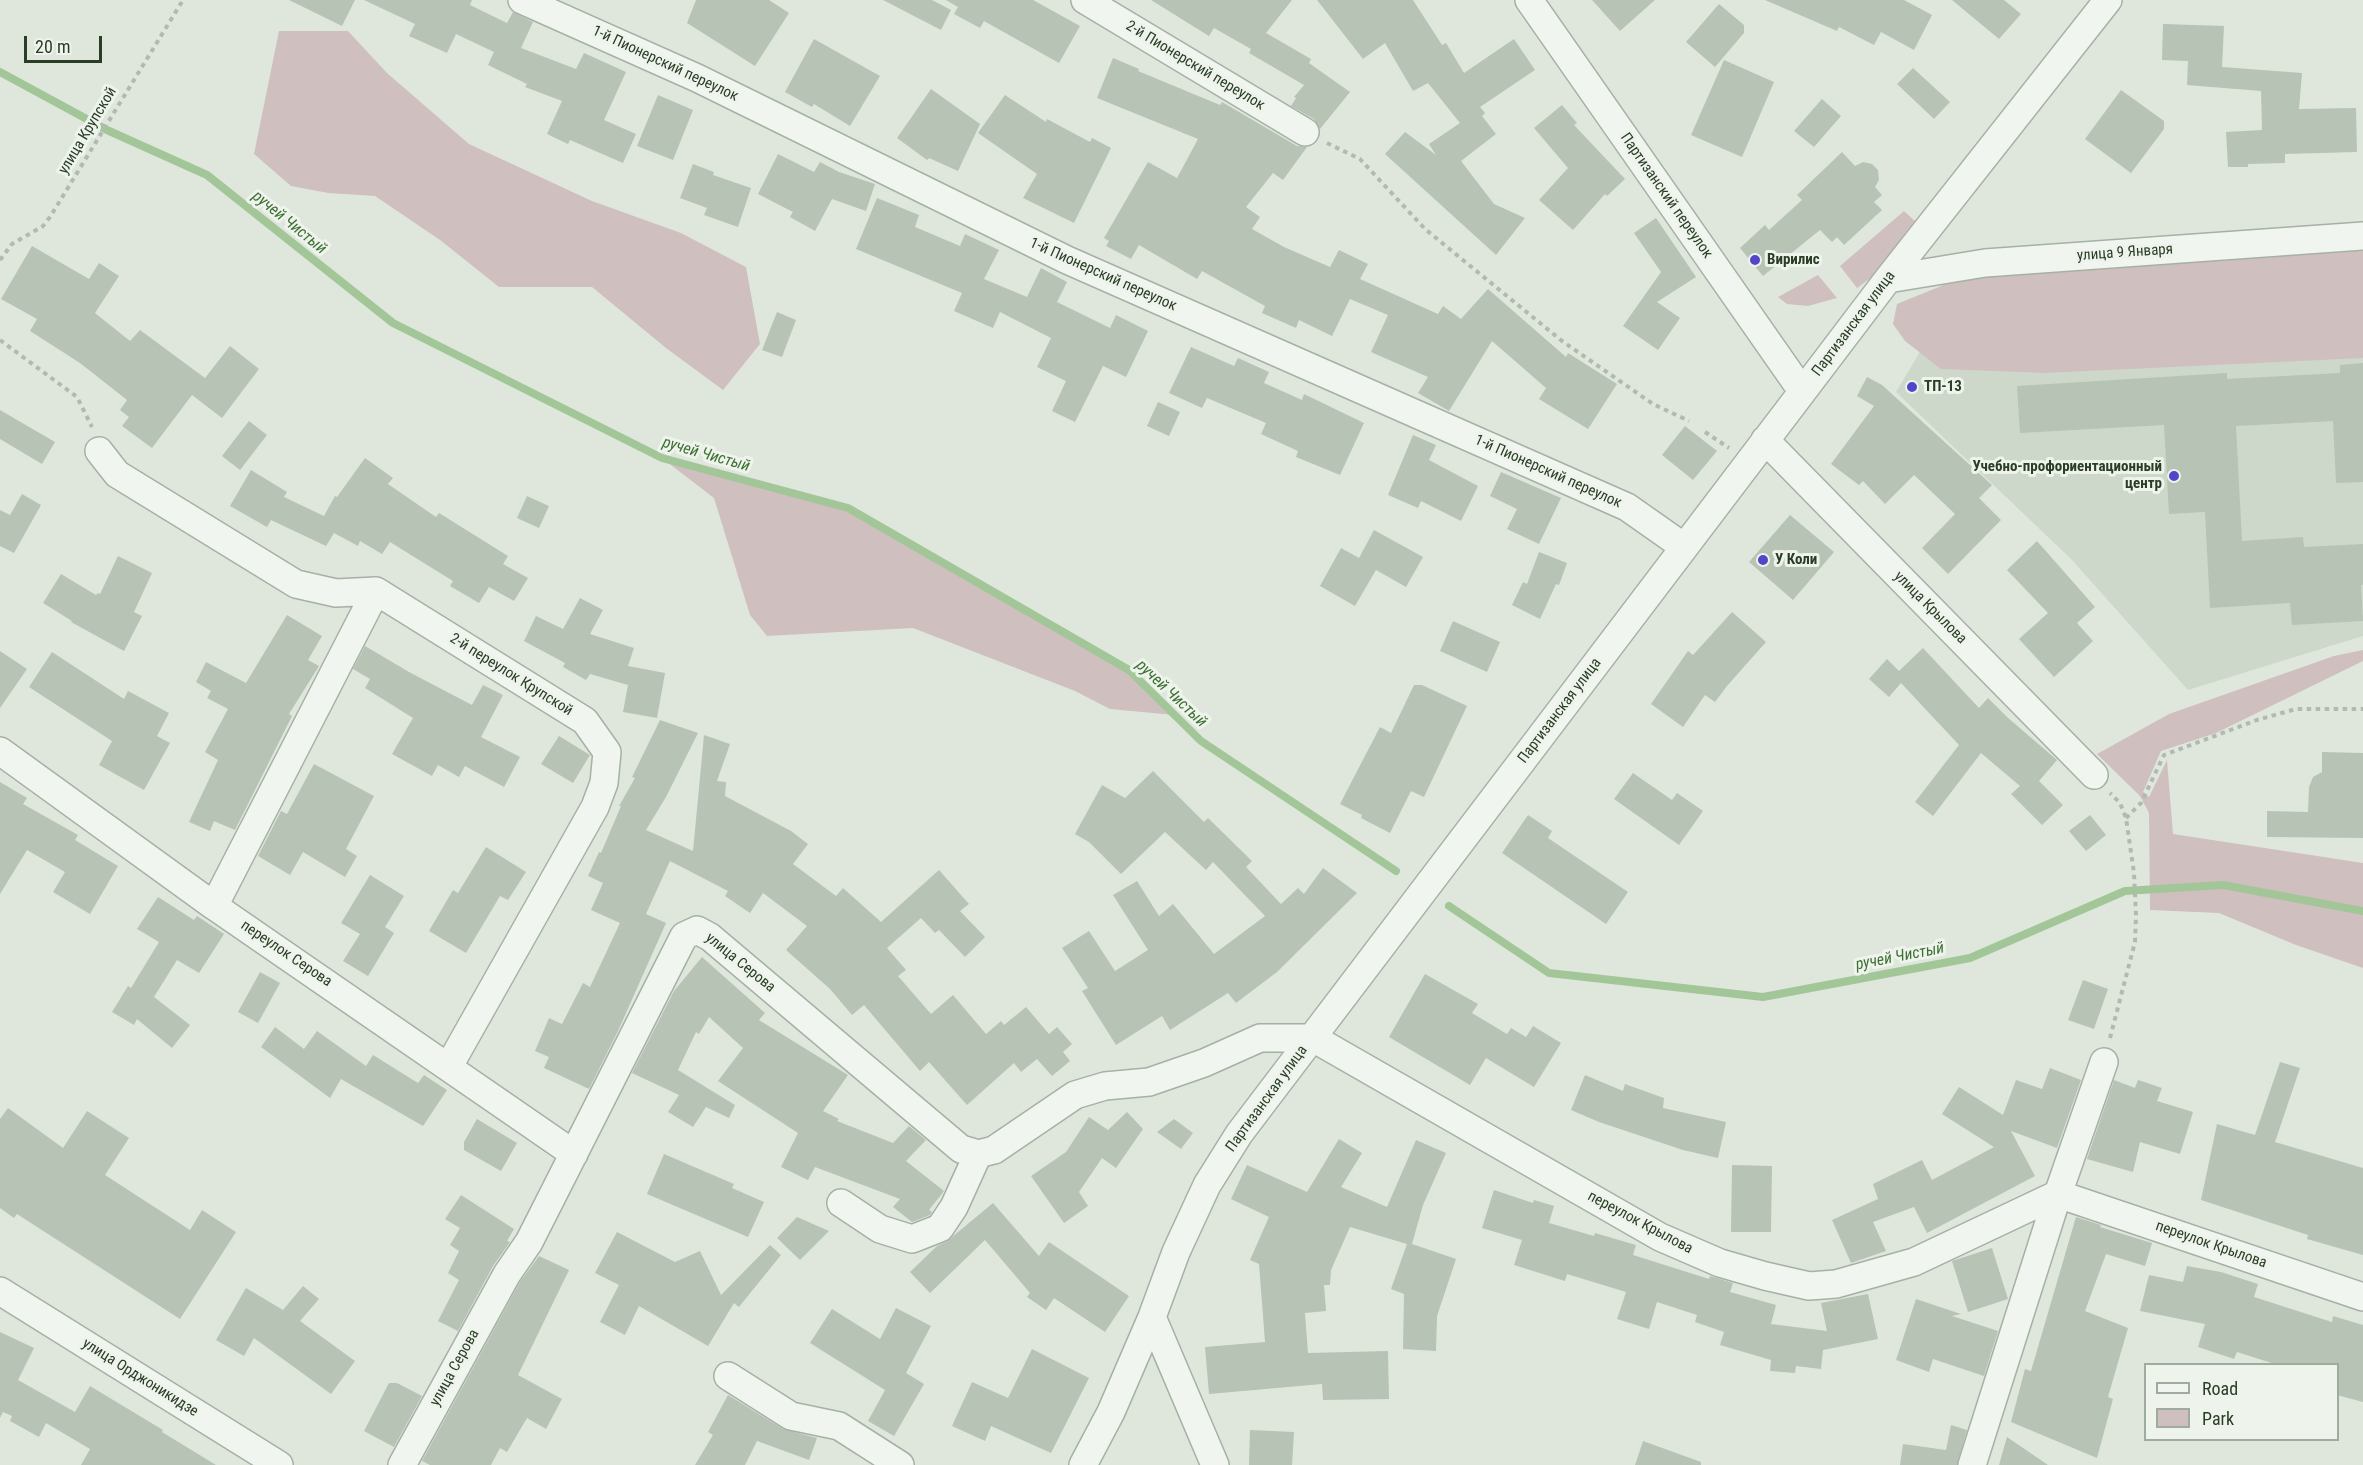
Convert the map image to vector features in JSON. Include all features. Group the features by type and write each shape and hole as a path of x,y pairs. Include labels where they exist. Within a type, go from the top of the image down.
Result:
{"street":[{"name":"1-й Пионерский переулок","path":"522,0 697,78 1067,260 1627,507 1684,547"},
{"name":"2-й Пионерский переулок","path":"1085,0 1305,132"},
{"name":"Партизанский переулок","path":"1529,0 1803,392"},
{"name":"Партизанская улица","path":"1083,1465 1111,1412 1152,1317 1176,1252 1207,1185 1239,1134 1888,279 2108,0"},
{"name":"улица 9 Января","path":"1888,279 1985,263 2363,236"},
{"name":"улица Крылова","path":"1766,440 2094,775"},
{"path":"99,451 117,474 296,584 336,593 376,591"},
{"path":"214,906 376,591"},
{"name":"2-й переулок Крупской","path":"376,591 585,721 608,752 604,783 595,807 449,1066"},
{"name":"переулок Серова","path":"0,751 214,906 574,1154"},
{"name":"улица Серова","path":"402,1465 507,1274 529,1242 684,936 697,930 710,937 962,1149 978,1154"},
{"path":"841,1203 880,1229 912,1239 940,1228 954,1208 978,1154 994,1150 1075,1095 1106,1086 1149,1082 1204,1063 1260,1038 1312,1038"},
{"name":"переулок Крылова","path":"1312,1038 1660,1237 1720,1263 1809,1286 1836,1284 1914,1262 2058,1194 2363,1297"},
{"path":"1972,1465 2058,1194 2104,1062"},
{"name":"улица Орджоникидзе","path":"0,1292 279,1465"},
{"path":"1152,1317 1215,1465"},
{"path":"728,1376 791,1416 838,1426 900,1465"}],"path":[{"name":"улица Крупской","path":"0,260 12,244 43,226 183,0"},
{"path":"1305,132 1360,159 1425,229 1562,341 1653,404 1689,421"},
{"path":"0,340 77,397 91,424 99,451"},
{"path":"2126,818 2141,803 2164,755 2257,720 2296,709 2363,709"},
{"path":"2094,775 2120,803 2126,818 2134,873 2136,915 2135,942 2104,1062"}],"shaded area":[{"name":"Учебно-профориентационный центр","path":"2363,290 2363,636 2188,690 2072,560 1896,392 1939,320"}],"green space":[{"path":"279,31 348,31 387,73 469,144 592,201 681,233 746,267 760,344 723,390 666,348 592,287 499,287 440,240 375,196 328,193 291,186 254,154"},
{"path":"1904,211 1917,223 1880,271 1857,288 1840,266"},
{"path":"2363,247 2363,358 2045,373 1941,369 1905,341 1893,324 1897,304 1946,284 1996,271"},
{"path":"1818,275 1837,298 1808,306 1787,304 1778,297"},
{"path":"662,458 848,508 1129,670 1174,715 1110,709 1075,691 913,628 767,636 750,615 714,498"},
{"path":"2363,650 2363,661 2216,733 2161,751 2143,792 2149,797 2167,760 2173,834 2363,863 2363,968 2296,945 2219,913 2150,910 2149,813 2140,796 2097,754 2169,714 2334,656"}],"building":[{"path":"289,0 355,0 342,26"},
{"path":"364,0 472,0 470,5 507,23 513,12 533,22 521,48 576,69 584,53 626,72 604,120 636,134 623,163 570,140 568,144 547,134 562,101 525,87 527,84 488,65 494,52 456,34 447,53 409,36 415,24"},
{"path":"696,0 769,0 789,13 755,66 687,23"},
{"path":"883,0 932,0 951,10 941,30"},
{"path":"946,0 1033,0 1080,26 1059,63 984,21 980,28 954,14 958,7"},
{"path":"1151,0 1292,0 1266,33 1311,59 1309,63 1350,92 1320,129 1314,119 1291,106 1296,98 1294,97 1304,85 1249,53 1251,49 1214,28 1209,36"},
{"path":"1317,0 1413,0 1442,45 1446,43 1464,73 1514,39 1535,70 1480,107 1485,113 1482,116 1496,134 1461,161 1494,204 1525,218 1496,255 1385,154 1405,132 1436,155 1429,144 1460,123 1428,83 1413,91 1385,43 1363,59"},
{"path":"1592,0 1655,0 1620,31"},
{"path":"1765,0 1904,0 1932,15 1914,50 1881,32 1874,45 1839,27 1837,31"},
{"path":"1952,0 2004,0 2021,14 1999,39"},
{"path":"1719,4 1744,25 1744,33 1715,67 1686,42"},
{"path":"2163,24 2224,26 2222,67 2302,73 2299,109 2356,108 2357,152 2285,154 2285,163 2228,167 2226,132 2262,130 2261,91 2187,85 2188,61 2162,60"},
{"path":"814,39 880,76 850,126 814,104 812,107 785,92"},
{"path":"1113,58 1139,69 1138,71 1220,105 1222,102 1297,146 1307,147 1283,180 1273,173 1246,207 1260,217 1252,229 1284,247 1330,267 1339,250 1368,264 1360,279 1438,314 1443,306 1461,319 1488,289 1566,357 1568,353 1617,384 1588,429 1539,399 1546,388 1492,341 1449,411 1418,393 1428,377 1371,352 1388,315 1350,299 1332,336 1299,320 1296,328 1262,313 1265,306 1202,271 1197,279 1139,245 1131,259 1106,246 1109,241 1104,238 1148,162 1177,178 1198,139 1097,98"},
{"path":"1724,60 1774,82 1742,157 1691,135"},
{"path":"1913,68 1950,102 1934,119 1897,84"},
{"path":"931,89 980,124 958,171 929,158 927,160 897,138"},
{"path":"2121,90 2164,121 2164,129 2131,173 2085,139"},
{"path":"658,95 693,110 673,160 637,146"},
{"path":"1005,95 1046,122 1047,119 1090,142 1092,138 1111,148 1074,223 1023,198 1037,174 978,133"},
{"path":"1822,99 1841,116 1814,147 1794,131"},
{"path":"1562,105 1577,123 1574,125 1625,179 1607,196 1605,194 1573,230 1539,200 1568,168 1534,128"},
{"path":"1842,152 1855,166 1863,162 1872,164 1878,170 1879,180 1875,187 1882,195 1874,202 1882,210 1844,245 1837,237 1832,242 1820,230 1763,276 1740,248 1765,225 1769,230 1802,200 1797,195"},
{"path":"778,154 814,172 820,162 839,172 875,184 866,211 832,199 815,231 790,217 793,212 758,194"},
{"path":"693,164 714,172 713,175 751,188 738,227 704,215 707,208 680,198"},
{"path":"877,198 919,215 915,227 960,246 965,234 999,250 984,279 1027,297 1041,268 1067,282 1057,302 1110,328 1116,315 1148,331 1126,377 1103,366 1075,422 1052,411 1066,381 1037,367 1051,338 1000,312 993,328 954,311 962,293 856,249"},
{"path":"1656,218 1696,277 1657,302 1680,318 1658,350 1623,326 1661,272 1634,233"},
{"path":"32,246 89,279 99,263 119,276 95,313 130,341 140,330 205,378 230,346 259,369 222,418 192,395 152,448 122,426 129,417 120,410 127,400 80,363 30,331 37,319 1,299"},
{"path":"777,312 796,320 782,357 762,350"},
{"path":"1191,347 1234,366 1238,358 1269,372 1264,383 1302,400 1304,394 1364,423 1340,475 1296,457 1298,451 1261,434 1266,423 1207,398 1202,408 1169,393"},
{"path":"2363,363 2363,482 2336,483 2333,421 2236,426 2242,541 2303,537 2304,547 2363,544 2363,585 2361,585 2363,621 2292,625 2290,603 2210,608 2205,512 2169,514 2164,425 2020,433 2017,386 2227,373 2227,379 2340,373 2340,365"},
{"path":"1867,377 1882,385 1992,485 1979,498 2001,520 1948,574 1922,548 1955,514 1914,475 1885,504 1863,481 1859,485 1831,464 1874,406 1857,396"},
{"path":"1158,402 1180,412 1169,436 1147,426"},
{"path":"0,410 55,442 42,464 0,439"},
{"path":"249,421 267,435 240,470 222,456"},
{"path":"1685,426 1717,451 1693,480 1662,455"},
{"path":"1413,435 1436,445 1429,460 1478,486 1461,521 1421,501 1418,508 1388,495"},
{"path":"365,458 393,478 388,484 436,517 439,513 508,556 503,564 528,578 514,601 489,587 479,603 450,586 453,581 390,542 382,554 360,541 358,546 334,533 326,546 271,520 267,527 230,506 251,470 287,492 284,497 324,516 335,496 337,497"},
{"path":"1501,472 1561,498 1539,544 1507,529 1517,509 1490,496"},
{"path":"22,494 41,505 14,553 0,546 0,510 10,515"},
{"path":"527,496 549,506 539,528 517,518"},
{"path":"1790,515 1834,552 1793,600 1749,562"},
{"path":"1374,530 1423,557 1406,587 1376,570 1355,606 1320,586 1341,548 1359,558"},
{"path":"2037,541 2095,607 2077,623 2093,641 2054,677 2019,639 2048,613 2007,570"},
{"path":"1539,552 1567,563 1559,585 1556,584 1540,619 1512,605 1523,582 1527,584"},
{"path":"118,556 152,573 134,612 142,616 124,651 71,622 43,603 61,574 96,595 100,594"},
{"path":"580,598 603,610 590,634 634,648 628,666 665,673 657,718 623,712 628,685 590,674 586,680 563,667 565,663 524,641 536,616 563,629"},
{"path":"1732,612 1766,642 1715,702 1705,695 1683,727 1651,704 1688,651 1693,655"},
{"path":"287,615 322,636 308,660 319,666 289,714 292,716 235,830 214,821 210,831 189,822 218,760 205,752 228,709 207,698 211,691 196,682 206,662 246,683"},
{"path":"1453,621 1500,642 1487,672 1440,651"},
{"path":"365,646 472,705 483,685 503,695 481,737 520,757 504,787 465,766 459,777 438,765 432,776 392,754 413,718 365,688 370,679 353,669"},
{"path":"1923,648 1979,708 1988,698 2057,760 2039,781 2063,805 2042,825 2011,794 2020,786 1981,753 1933,816 1915,802 1959,745 1901,683 1889,697 1869,679 1887,659 1899,671"},
{"path":"0,651 27,669 0,708"},
{"path":"52,652 124,699 128,691 169,713 157,736 170,743 144,790 99,765 112,741 29,687"},
{"path":"1414,685 1422,685 1467,706 1424,797 1411,791 1390,833 1340,804 1380,727 1391,733"},
{"path":"660,720 698,733 666,797 646,830 693,851 704,735 730,744 717,781 726,782 725,796 791,831 808,844 793,864 836,896 843,888 881,922 939,870 969,904 960,911 985,937 965,957 939,930 935,933 921,918 887,948 906,970 898,976 931,1014 953,995 986,1034 1001,1021 1004,1025 1026,1007 1049,1034 1057,1027 1072,1044 1063,1052 1070,1061 1052,1076 1037,1059 1021,1072 1014,1063 967,1105 929,1062 920,1071 864,1005 852,1015 830,989 786,950 807,926 763,893 750,913 725,896 728,891 670,861 646,914 666,923 618,1031 589,1089 544,1068 549,1057 535,1051 549,1018 562,1024 583,983 590,987 620,923 591,910 603,883 588,876 599,852 601,853 621,806 619,806 635,778 632,777"},
{"path":"559,736 590,755 573,783 541,764"},
{"path":"2322,752 2363,753 2363,838 2267,837 2267,811 2308,812 2309,787 2313,777 2322,772"},
{"path":"314,764 374,796 346,849 357,856 345,877 303,852 290,875 258,856 281,811 287,814"},
{"path":"1153,771 1204,822 1208,818 1252,861 1246,867 1281,904 1298,888 1304,894 1323,868 1357,893 1277,972 1236,1003 1228,993 1170,1030 1162,1016 1116,1045 1082,991 1088,988 1062,948 1089,931 1115,971 1148,950 1113,895 1137,881 1159,916 1173,904 1214,954 1265,916 1213,862 1206,870 1165,832 1121,874 1089,842 1075,834 1102,785 1125,798"},
{"path":"1633,773 1672,800 1677,793 1703,811 1679,845 1614,799"},
{"path":"0,782 27,798 23,804 78,835 75,840 118,866 90,914 53,892 65,872 27,850 0,894"},
{"path":"1528,815 1552,831 1548,838 1628,892 1606,924 1502,853"},
{"path":"2090,815 2106,835 2086,851 2069,831"},
{"path":"486,847 526,872 508,900 500,896 466,953 429,931 453,890 458,893"},
{"path":"370,875 404,896 385,927 394,933 368,976 343,961 360,934 341,923"},
{"path":"158,897 194,920 197,916 224,934 199,973 177,960 154,997 190,1025 172,1048 137,1019 134,1025 112,1012 128,986 131,988 159,942 137,929"},
{"path":"702,957 765,1013 759,1020 848,1075 823,1111 839,1119 837,1121 893,1143 909,1126 926,1140 906,1161 944,1191 929,1210 932,1212 930,1215 912,1222 893,1207 900,1199 815,1167 808,1180 781,1167 798,1133 718,1081 743,1048 709,1017 699,1034 696,1032 678,1070 735,1105 729,1118 706,1107 693,1127 668,1112 679,1095 632,1073 674,991"},
{"path":"260,972 280,983 258,1023 238,1012"},
{"path":"1425,974 1478,1004 1472,1013 1507,1034 1511,1028 1526,1037 1533,1026 1561,1043 1534,1087 1486,1058 1470,1085 1389,1037"},
{"path":"2083,980 2108,989 2094,1029 2068,1020"},
{"path":"275,1027 304,1049 317,1031 366,1066 373,1055 418,1083 424,1075 447,1090 423,1126 341,1079 330,1098 261,1047"},
{"path":"2280,1062 2300,1068 2275,1142 2363,1168 2363,1255 2307,1239 2308,1235 2201,1200 2217,1124 2255,1135"},
{"path":"2050,1068 2081,1080 2057,1148 2011,1131 2035,1176 1927,1233 1914,1207 1873,1222 1886,1251 1851,1263 1832,1220 1878,1199 1873,1184 1922,1160 1932,1180 1994,1147 1942,1114 1959,1087 2003,1115 2016,1080 2042,1089"},
{"path":"1585,1075 1623,1091 1625,1084 1664,1098 1663,1108 1726,1122 1718,1158 1683,1150 1599,1122 1571,1110"},
{"path":"2114,1080 2135,1088 2138,1080 2162,1088 2157,1101 2193,1112 2180,1154 2140,1142 2133,1172 2087,1159"},
{"path":"8,1108 63,1148 87,1111 129,1138 105,1175 190,1230 202,1210 236,1232 180,1319 17,1214 14,1218 0,1208 0,1119"},
{"path":"1127,1112 1143,1129 1116,1168 1102,1158 1079,1192 1088,1206 1064,1223 1031,1176 1066,1152 1089,1117 1108,1130"},
{"path":"477,1119 517,1143 501,1171 464,1150 464,1142"},
{"path":"1174,1119 1193,1133 1181,1149 1157,1132"},
{"path":"1339,1139 1362,1153 1341,1187 1387,1207 1416,1140 1446,1153 1423,1205 1412,1244 1456,1259 1437,1316 1436,1351 1403,1349 1404,1294 1391,1289 1407,1244 1350,1227 1331,1270 1330,1285 1324,1285 1326,1311 1305,1313 1308,1353 1388,1351 1389,1399 1323,1400 1322,1384 1209,1394 1205,1347 1265,1342 1259,1264 1250,1260 1269,1217 1231,1199 1247,1165 1307,1192"},
{"path":"664,1154 734,1184 732,1188 764,1202 748,1237 647,1194"},
{"path":"1732,1165 1772,1166 1771,1232 1731,1232"},
{"path":"1494,1190 1533,1203 1534,1200 1554,1206 1549,1223 1636,1245 1633,1255 1709,1279 1710,1276 1733,1283 1730,1292 1776,1305 1771,1324 1827,1331 1821,1303 1868,1294 1878,1339 1823,1350 1821,1369 1796,1366 1795,1373 1770,1371 1771,1360 1720,1345 1724,1332 1695,1322 1697,1315 1657,1302 1649,1329 1617,1319 1626,1292 1567,1274 1565,1281 1514,1265 1522,1240 1482,1228"},
{"path":"461,1195 514,1229 507,1241 510,1242 493,1266 458,1331 438,1321 459,1280 448,1273 459,1251 450,1245 460,1228 445,1219"},
{"path":"993,1203 1039,1256 1049,1242 1129,1296 1105,1332 1054,1298 1046,1310 1027,1297 1030,1293 985,1240 930,1293 910,1272 937,1246 946,1242"},
{"path":"797,1217 829,1231 800,1260 777,1238"},
{"path":"2076,1217 2152,1243 2145,1266 2106,1254 2085,1311 2128,1328 2108,1397 2113,1399 2097,1458 2011,1422 2025,1369 2031,1371"},
{"path":"617,1232 675,1262 700,1251 721,1295 770,1245 781,1255 739,1307 734,1303 708,1346 639,1306 625,1335 600,1322 619,1285 595,1273"},
{"path":"1992,1248 2008,1299 1968,1312 1952,1261"},
{"path":"539,1256 569,1270 518,1375 562,1399 546,1429 527,1418 507,1452 500,1448 491,1465 430,1465 422,1461 520,1282"},
{"path":"2187,1266 2221,1272 2258,1284 2254,1297 2332,1322 2333,1316 2363,1325 2363,1402 2339,1396 2339,1363 2272,1363 2237,1352 2234,1359 2198,1347 2205,1324 2140,1311 2149,1275 2183,1282"},
{"path":"303,1286 319,1299 300,1321 355,1361 331,1394 254,1338 244,1356 216,1340 246,1288 283,1310"},
{"path":"1916,1299 1961,1314 1952,1316 1998,1331 1984,1376 1933,1359 1929,1372 1896,1360"},
{"path":"896,1308 931,1326 906,1373 924,1384 894,1436 868,1421 885,1390 810,1343 832,1309 880,1339"},
{"path":"0,1332 34,1348 18,1380 75,1412 90,1386 216,1465 81,1465 90,1449 46,1423 39,1437 10,1421 12,1416 3,1412 0,1418"},
{"path":"1032,1349 1089,1378 1051,1453 991,1426 985,1441 952,1426 972,1382 1008,1398"},
{"path":"389,1383 397,1383 422,1396 394,1447 364,1431"},
{"path":"728,1395 783,1429 817,1438 809,1460 757,1441 745,1465 695,1465 713,1435 708,1432"},
{"path":"1951,1425 1967,1430 1957,1465 1900,1465 1903,1444 1946,1450"},
{"path":"1250,1430 1294,1432 1292,1465 1249,1465"},
{"path":"2007,1437 2048,1465 1999,1465"},
{"path":"1643,1441 1701,1462 1701,1465 1635,1465"}],"waterway":[{"name":"ручей Чистый","path":"0,72 107,130 207,175 393,323 662,458 848,508 1129,670 1201,741 1396,871"},
{"name":"ручей Чистый","path":"1449,906 1549,973 1763,997 1970,958 2125,891 2223,885 2363,911"}],"place":[{"name":"Вирилис","path":"1755,260"},
{"name":"ТП-13","path":"1912,387"},
{"name":"Учебно-профориентационный центр","path":"2174,476"},
{"name":"У Коли","path":"1763,560"}]}
